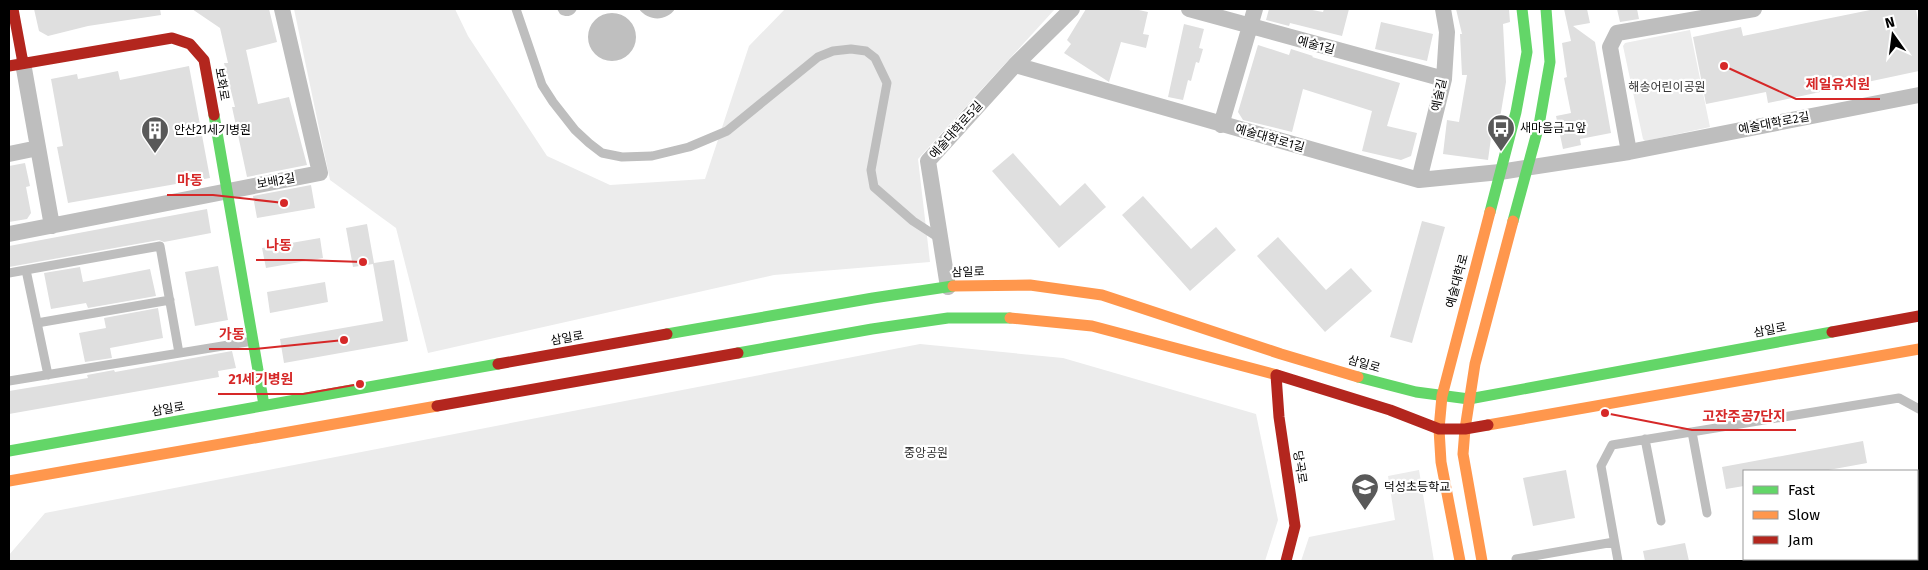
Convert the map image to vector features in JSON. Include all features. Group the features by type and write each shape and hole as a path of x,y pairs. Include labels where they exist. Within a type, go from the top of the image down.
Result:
{"main road":[{"path":"13,9 16,65"},
{"name":"예술대학로","path":"1460,561 1441,462 1442,396 1516,112 1527,52 1522,9"},
{"path":"1482,561 1463,454 1465,430 1474,364 1539,125 1550,62 1546,9"},
{"name":"보화로","path":"16,65 172,38 190,44 204,60 264,405"},
{"name":"삼일로","path":"9,451 948,286 1030,285 1102,295 1281,354 1389,386 1469,399 1919,316"},
{"path":"9,482 872,328 948,318 1020,318 1092,326 1276,376 1390,410 1440,429 1465,430 1919,349"},
{"name":"당곡로","path":"1276,376 1279,417 1295,526 1286,561"}],"street":[{"name":"보배2길","path":"9,234 320,173 282,9"},
{"name":"예술대학로5길","path":"948,286 928,161 1015,65 1072,9"},
{"name":"예술1길","path":"1189,9 1444,79"},
{"path":"1221,125 1255,9"},
{"name":"예술길","path":"1419,180 1444,79 1447,32 1443,9"},
{"path":"1629,152 1610,47 1617,33 1754,9"},
{"path":"16,65 38,148 52,226"},
{"name":"예술대학로1길","path":"1015,65 1419,180 1528,168"},
{"name":"예술대학로2길","path":"1528,168 1629,152 1919,95"},
{"path":"9,154 38,148"}],"lane":[{"path":"516,9 542,85 553,102 575,130 589,143 602,153 622,157 652,156 689,147 727,131 818,57 833,51 851,49 866,51 875,58 887,83 871,170 874,186 914,221 940,238"},
{"path":"9,273 160,246 179,353"},
{"path":"26,270 48,375"},
{"path":"37,323 170,300"},
{"path":"9,381 253,341"},
{"path":"1618,561 1600,466 1612,445 1899,398 1919,409"},
{"path":"1692,432 1707,513"},
{"path":"1645,439 1661,521"},
{"path":"1516,558 1614,542"}],"green space":[{"path":"294,9 455,9 468,36 547,156 610,185 705,179 749,46 785,9 1055,9 918,159 930,262 774,275 428,353 396,228 330,180"},
{"name":"해송어린이공원","path":"1690,30 1710,127 1645,141 1623,46 1625,43"},
{"name":"중앙공원","path":"920,344 1063,358 1256,414 1278,520 1265,561 9,561 9,555 45,513"},
{"path":"1419,470 1434,561 1301,561 1309,537 1395,520 1388,476"}],"shaded area":[{"path":"557,9 577,9 572,15 568,16 560,14"},
{"path":"639,9 675,9 662,18 652,18"},
{"path":"612,13 621,15 629,20 634,28 636,37 634,46 629,54 621,59 612,61 603,59 595,54 590,46 588,37 590,28 595,20 603,15"}],"building":[{"path":"34,9 160,9 161,15 88,26 48,36 39,31"},
{"path":"192,9 269,9 277,42 246,50 258,104 289,97 307,165 247,177 232,107 235,107 224,63 228,63 220,28"},
{"path":"1086,9 1134,9 1148,12 1143,34 1149,35 1146,48 1121,42 1109,82 1064,53 1071,44 1067,40"},
{"path":"1269,9 1307,9 1323,12 1324,9 1349,9 1342,36 1290,23 1289,26 1266,20"},
{"path":"1456,9 1509,9 1510,22 1503,24 1506,82 1499,124 1493,123 1488,160 1443,154 1447,120 1459,122 1467,75 1462,75 1460,34 1462,34"},
{"path":"1564,9 1587,9 1590,23 1573,26 1595,42 1611,133 1580,139 1581,145 1563,149 1556,116 1571,113 1564,78 1567,77 1562,43 1571,41"},
{"path":"1617,9 1637,9 1639,19 1620,22"},
{"path":"1875,9 1916,9 1919,27 1919,71 1768,103 1766,92 1706,104 1693,37 1741,27 1743,36"},
{"path":"1381,22 1433,34 1427,61 1375,49"},
{"path":"1184,24 1204,29 1199,48 1203,49 1199,63 1196,62 1191,81 1188,80 1183,100 1168,97"},
{"path":"1258,45 1289,55 1291,49 1400,83 1387,126 1417,133 1411,156 1401,160 1362,151 1372,111 1303,89 1292,132 1243,120 1238,112"},
{"path":"189,66 210,178 68,203 57,147 63,146 51,79 77,74 78,79 118,71 120,80"},
{"path":"1013,153 1060,206 1085,183 1106,207 1059,248 992,171"},
{"path":"25,163 30,186 26,187 31,213 27,219 9,222 9,166"},
{"path":"311,185 315,208 257,218 253,196"},
{"path":"1143,196 1191,249 1216,227 1236,250 1190,291 1122,215"},
{"path":"207,209 211,233 164,242 159,240 9,267 9,246"},
{"path":"1422,221 1445,227 1412,343 1390,337"},
{"path":"367,224 374,263 394,260 408,341 284,363 280,339 383,321 373,264 353,267 346,228"},
{"path":"1278,237 1326,290 1351,268 1372,291 1325,332 1257,256"},
{"path":"320,238 323,258 266,268 262,248"},
{"path":"218,266 228,320 195,326 185,272"},
{"path":"80,267 83,282 150,269 156,296 88,308 86,303 51,309 44,273"},
{"path":"325,282 328,302 270,313 267,292"},
{"path":"158,308 163,338 110,348 112,358 85,362 79,333 106,328 104,318"},
{"path":"232,351 236,368 218,371 219,377 9,414 9,391 88,378 87,375 114,370 115,372"},
{"path":"1863,441 1867,463 1828,470 1743,470 1743,486 1726,489 1722,467"},
{"path":"1566,470 1575,518 1533,526 1523,478"},
{"path":"1685,543 1689,561 1645,561 1643,551"}],"traffic: fast":[{"path":"1490,212 1516,112 1527,52 1522,9"},
{"path":"1513,221 1539,125 1550,62 1546,9"},
{"path":"214,115 264,405"},
{"path":"667,334 953,286"},
{"path":"738,353 872,329 948,318 1010,318"},
{"path":"1358,377 1416,392 1469,399 1832,332"},
{"path":"9,451 498,364"}],"traffic: slow":[{"path":"1460,561 1441,462 1439,429 1442,396 1490,212"},
{"path":"1482,561 1463,454 1465,429 1475,364 1513,221"},
{"path":"953,286 1030,285 1102,295 1281,354 1358,377"},
{"path":"1010,318 1092,326 1277,375"},
{"path":"1488,425 1919,349"},
{"path":"9,481 437,406"}],"traffic: jam":[{"path":"13,9 23,63"},
{"path":"9,66 172,38 190,44 204,60 214,115"},
{"path":"1832,332 1919,316"},
{"path":"498,364 667,334"},
{"path":"437,406 738,353"},
{"path":"1276,375 1279,417 1295,526 1286,561"},
{"path":"1277,375 1390,410 1439,429 1465,429 1488,425"}],"place":[{"name":"제일유치원","path":"1724,66"},
{"name":"새마을금고앞","path":"1501,152"},
{"name":"안산21세기병원","path":"155,154"},
{"name":"마동","path":"284,203"},
{"name":"나동","path":"363,262"},
{"name":"가동","path":"344,340"},
{"name":"21세기병원","path":"360,384"},
{"name":"고잔주공7단지","path":"1605,413"},
{"name":"덕성초등학교","path":"1365,511"}]}
